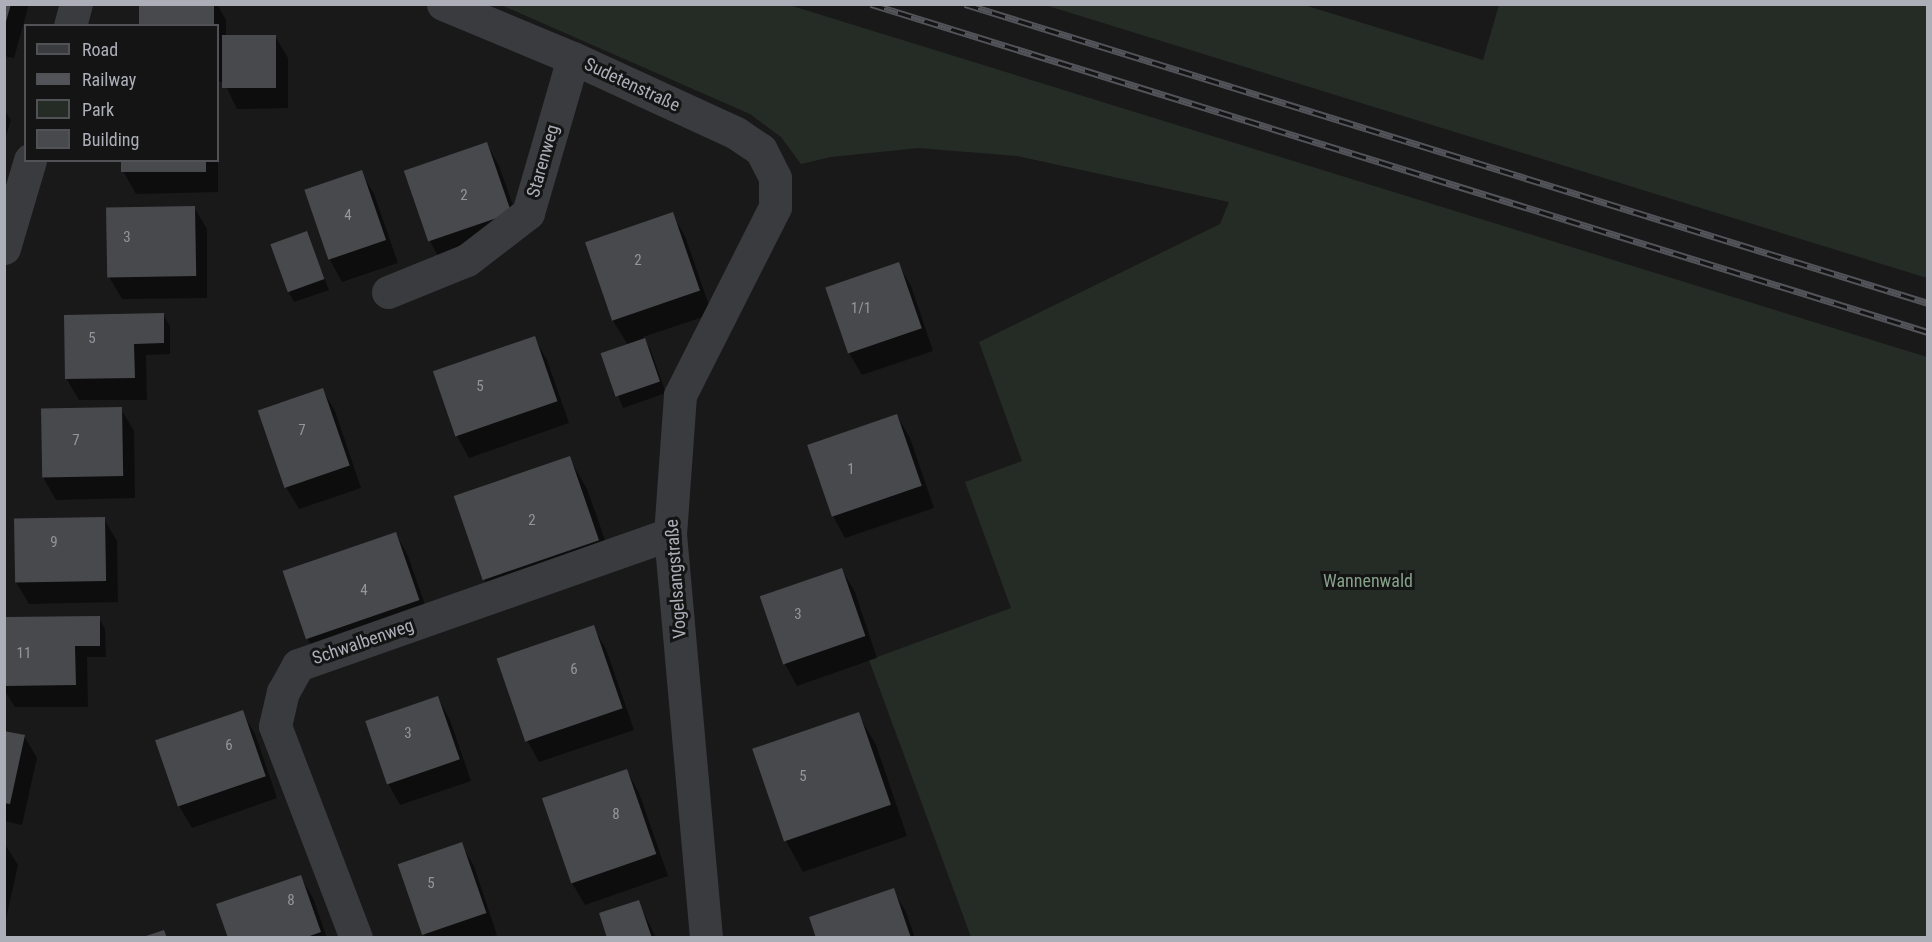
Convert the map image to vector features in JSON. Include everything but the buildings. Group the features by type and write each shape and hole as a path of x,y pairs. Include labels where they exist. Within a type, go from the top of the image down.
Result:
{"street":[{"path":"71,24 76,4"},
{"name":"Sudetenstraße","path":"443,4 573,58 736,133 761,150 775,178 775,207"},
{"name":"Starenweg","path":"388,292 467,260 528,213 573,58"},
{"path":"4,248 29,162"},
{"name":"Vogelsangstraße","path":"706,938 670,534 680,395 775,207"},
{"name":"Schwalbenweg","path":"356,938 275,726 283,692 298,665 670,534"}],"green space":[{"name":"Wannenwald","path":"501,5 789,5 1927,357 1927,937 971,937 869,660 1011,608 965,482 1022,461 979,342 1220,224 1229,202 1017,156 918,148 831,157 801,164 781,137 750,114"},
{"path":"1045,5 1304,5 1483,60 1499,5 1927,5 1927,278"}],"railway":[{"path":"871,4 1928,332"},
{"path":"965,4 1928,303"}]}
